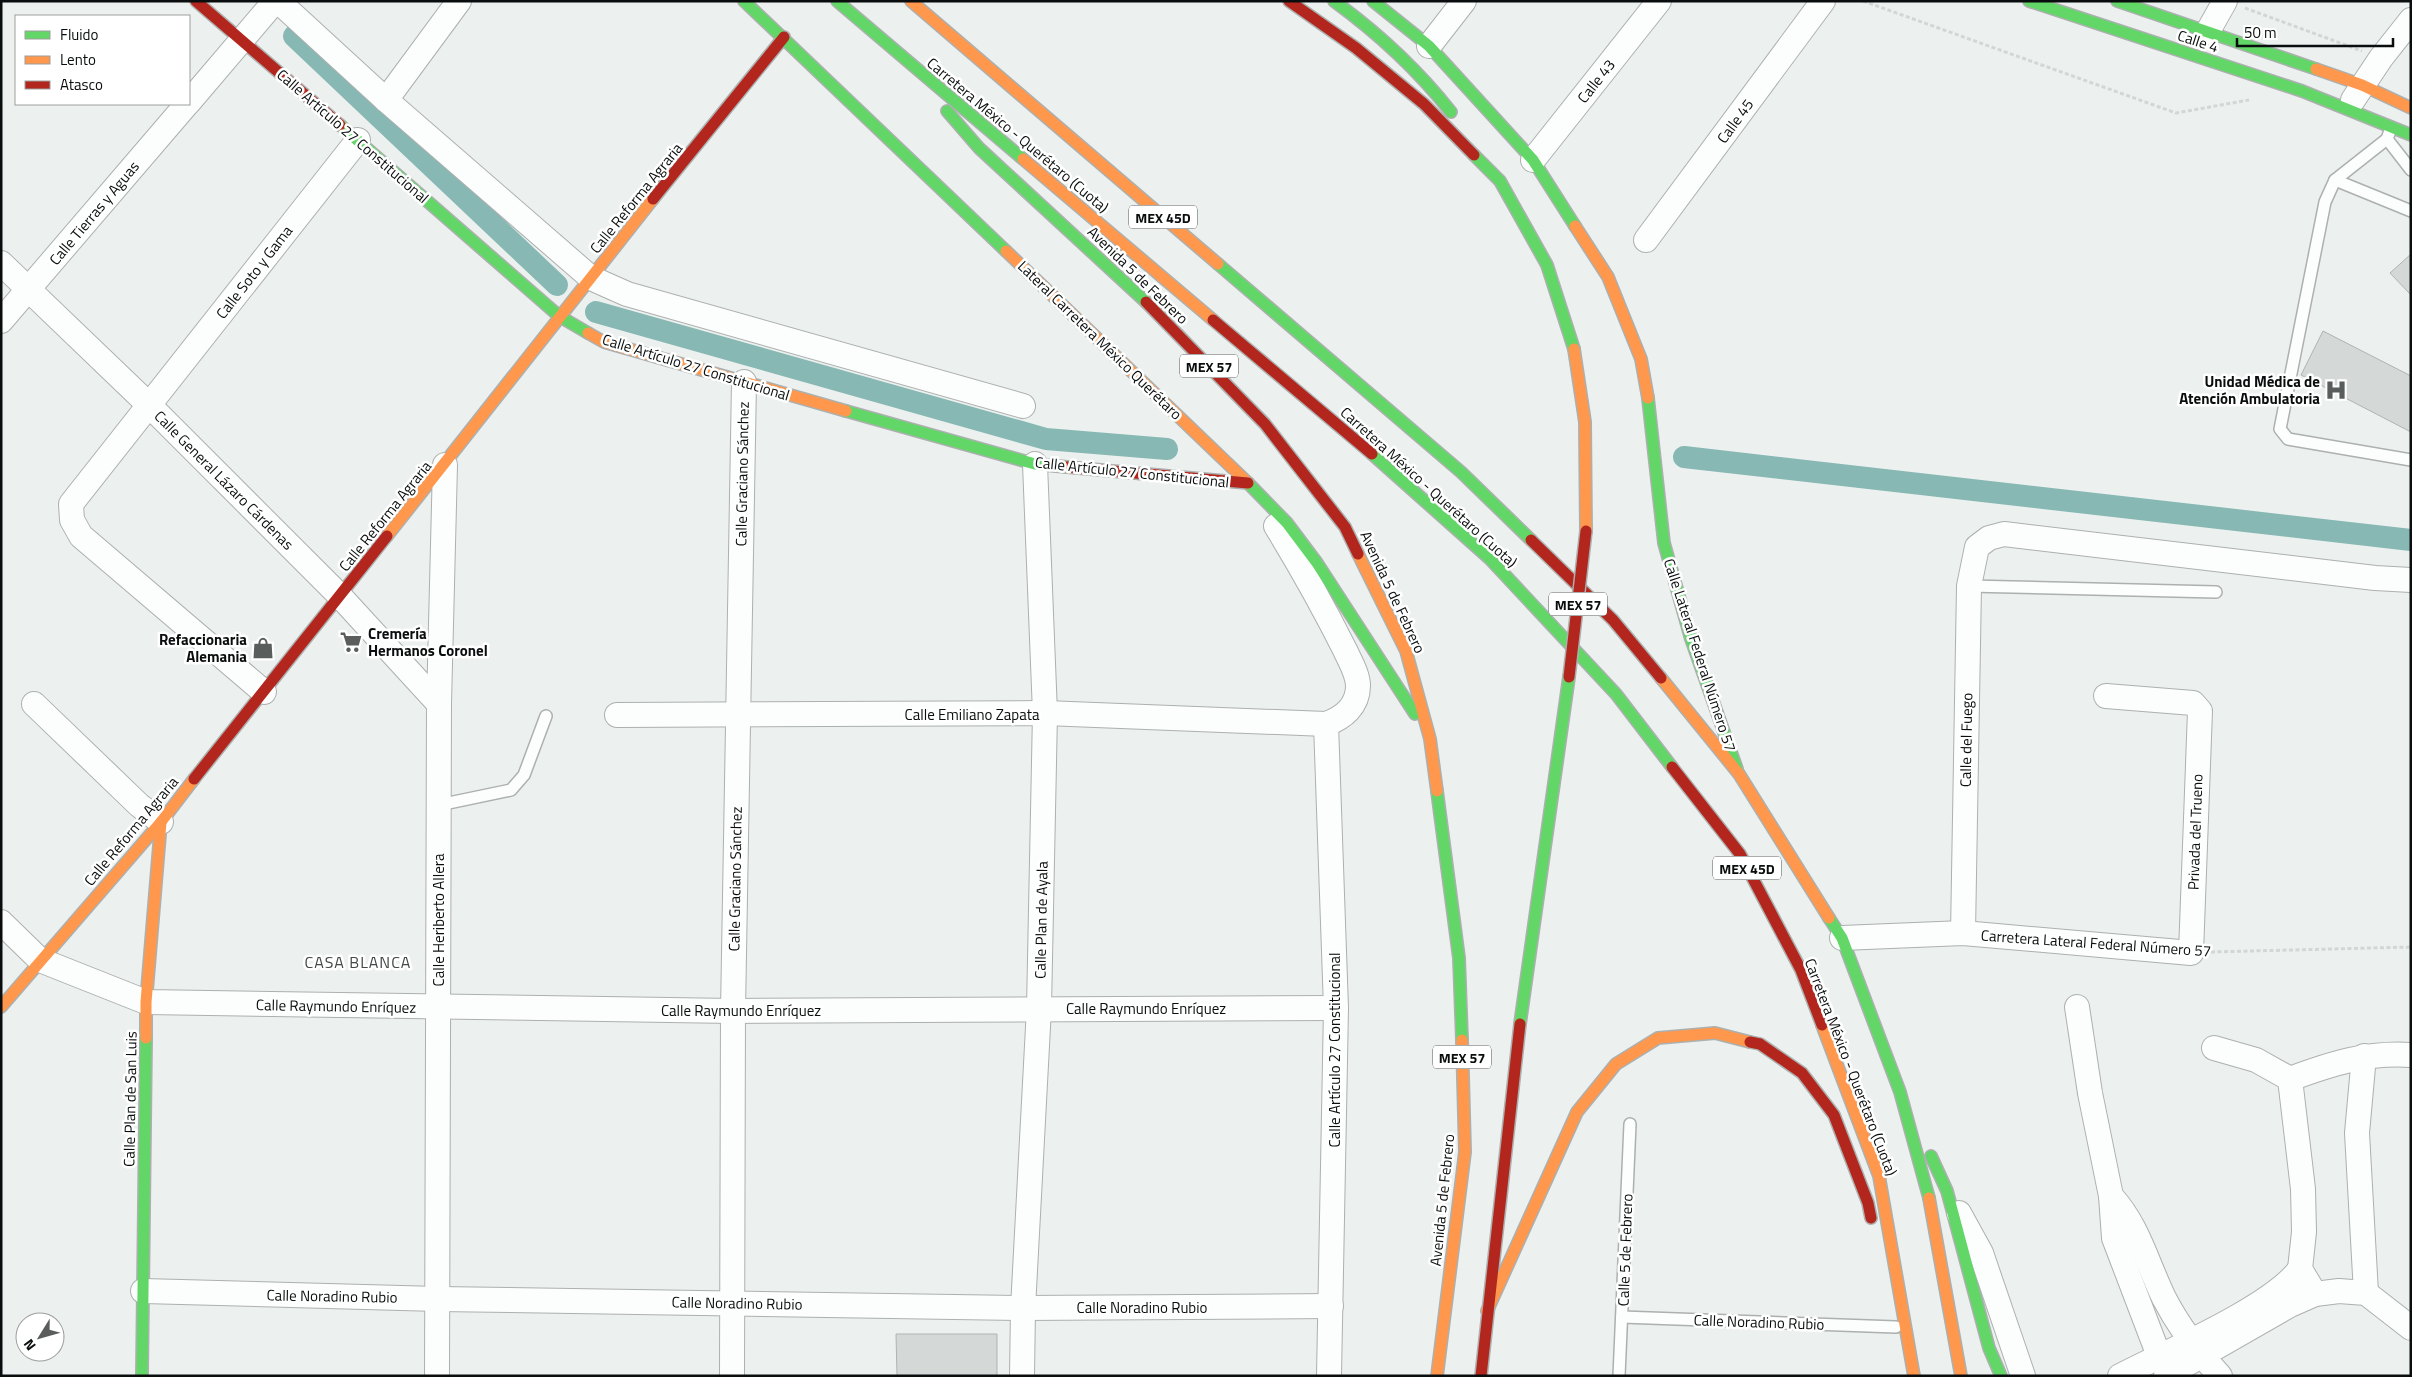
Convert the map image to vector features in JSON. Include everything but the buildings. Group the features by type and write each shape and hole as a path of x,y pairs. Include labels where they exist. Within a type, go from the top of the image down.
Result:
{"main road":[{"name":"Calle Artículo 27 Constitucional","path":"196,1 559,316 604,342 1035,464 1248,483"},
{"name":"Lateral Carretera México Querétaro","path":"744,1 784,37 1248,483"},
{"name":"Carretera México - Querétaro (Cuota)","path":"838,1 898,55 992,131 1388,468 1490,559 1616,694 1740,854 1801,970 1879,1176 1913,1376"},
{"name":"Carretera México - Querétaro (Cuota)","path":"911,1 1461,472 1614,620 1739,774 1842,938 1900,1092 1932,1208 1961,1376"},
{"name":"MEX 57","path":"1288,1 1356,48 1424,104 1500,181 1547,265 1572,339 1585,422 1586,531 1569,677 1525,976 1480,1376"},
{"path":"1334,1 1365,23 1431,86 1500,181"},
{"name":"Calle Lateral Federal Número 57","path":"1373,1 1429,46 1533,160 1608,278 1641,359 1652,424 1656,482 1664,543 1691,638 1739,774"},
{"name":"Calle 4","path":"2029,1 2348,108 2411,135"},
{"name":"Calle 4","path":"2117,1 2362,85 2411,108"},
{"name":"Calle Reforma Agraria","path":"1,1008 40,960 160,822 339,595 445,465 559,316 784,37"},
{"name":"Avenida 5 de Febrero","path":"898,55 980,148 1139,294 1271,431 1345,527 1406,651 1430,739 1459,958 1465,1152 1437,1376"},
{"path":"1248,483 1287,523 1318,563 1430,739"},
{"name":"Calle Plan de San Luis","path":"142,1376 146,1002 160,822"},
{"path":"1487,1310 1577,1112 1616,1064 1658,1038 1714,1033 1760,1044 1802,1073 1834,1115 1868,1203 1874,1232"},
{"path":"1900,1092 1947,1191 1989,1348 2001,1376"},
{"path":"1885,1279 1896,1326 1913,1376"}],"street":[{"name":"Calle Tierras y Aguas","path":"190,101 276,1"},
{"path":"276,1 386,100 591,278 627,294 1023,406"},
{"path":"386,100 459,1"},
{"path":"1429,46 1464,1"},
{"name":"Calle 43","path":"1533,160 1659,1"},
{"name":"Calle 45","path":"1646,240 1823,1"},
{"path":"2207,32 2231,3"},
{"path":"2348,108 2381,58 2411,20"},
{"name":"Calle Tierras y Aguas","path":"1,322 186,105"},
{"name":"Calle Soto y Gama","path":"264,692 81,536 72,520 71,504 358,140"},
{"name":"Calle General Lázaro Cárdenas","path":"1,263 149,405 339,595 439,704"},
{"name":"Calle Graciano Sánchez","path":"732,1376 733,1011 744,382"},
{"name":"Calle Plan de Ayala","path":"1022,1376 1023,1308 1039,1008 1045,713 1035,464"},
{"name":"Calle Heriberto Allera","path":"437,1376 438,805 445,465"},
{"name":"Lateral Carretera México Querétaro","path":"1248,483 1304,571 1357,676 1358,686 1352,706 1336,721 1326,724"},
{"name":"Calle del Fuego","path":"1963,933 1969,586 1977,547 1989,538 2004,534 2375,578 2411,580"},
{"name":"Privada del Trueno","path":"2106,696 2193,703 2200,710 2191,953"},
{"path":"34,704 139,805 160,822"},
{"name":"Calle Emiliano Zapata","path":"617,715 1045,713 1326,724"},
{"name":"Calle Artículo 27 Constitucional","path":"1326,724 1336,1008 1329,1376"},
{"path":"1,922 40,960 146,1002"},
{"name":"Carretera Lateral Federal Número 57","path":"1842,938 1963,933 2191,953"},
{"name":"Calle Raymundo Enríquez","path":"146,1002 437,1008 733,1011 1336,1008"},
{"path":"2077,1007 2090,1093 2110,1196 2114,1238 2168,1370"},
{"path":"2214,1048 2256,1060 2290,1079 2330,1064 2364,1056 2411,1054"},
{"path":"2364,1056 2357,1133 2366,1293"},
{"path":"2290,1079 2303,1190 2304,1232 2300,1269 2315,1294"},
{"path":"1947,1191 1981,1253 2023,1376"},
{"path":"2110,1196 2131,1222 2164,1298 2196,1348 2220,1376"},
{"path":"2120,1376 2168,1370 2235,1317 2282,1288 2300,1269"},
{"name":"Calle Noradino Rubio","path":"142,1291 438,1299 1023,1308 1331,1306"},
{"path":"2196,1348 2315,1294 2340,1291 2366,1293 2411,1328"}],"lane":[{"path":"2391,128 2386,139 2335,180 2326,202 2280,429 2288,439 2411,460"},
{"path":"2386,139 2411,170"},
{"path":"2335,180 2411,211"},
{"path":"1969,586 2216,592"},
{"path":"438,805 511,790 524,775 546,716"},
{"name":"Calle 5 de Febrero","path":"1619,1376 1630,1124"},
{"name":"Calle Noradino Rubio","path":"1622,1317 1896,1326"}],"path":[{"path":"1863,1 2176,113 2254,99"},
{"path":"2231,3 2381,58"},
{"name":"Carretera Lateral Federal Número 57","path":"2191,953 2411,947"}],"waterway":[{"path":"294,36 557,285"},
{"path":"596,312 1046,439 1167,449"},
{"path":"1684,457 2411,540"}],"traffic: fast":[{"path":"744,1 1006,251"},
{"path":"837,1 1023,159"},
{"path":"1334,1 1396,52 1425,81 1451,112"},
{"path":"1373,1 1429,46 1533,160 1575,226"},
{"path":"2029,1 2302,91 2411,135"},
{"path":"2117,1 2316,69"},
{"path":"947,111 979,148 1146,302"},
{"path":"340,125 559,316 588,333"},
{"path":"1474,155 1500,181 1547,265 1574,349"},
{"path":"1218,264 1461,472 1531,540"},
{"path":"1648,398 1664,543 1691,639 1737,769"},
{"path":"846,411 1035,464 1067,467"},
{"path":"1372,454 1490,559 1616,694 1672,767"},
{"path":"1248,483 1287,523 1317,563 1415,714"},
{"path":"1520,1024 1569,677"},
{"path":"1437,791 1459,958 1462,1040"},
{"path":"1829,918 1842,938 1900,1092 1929,1198"},
{"path":"142,1376 146,1038"},
{"path":"1931,1156 1947,1191 1989,1348 2001,1376"}],"traffic: slow":[{"path":"911,1 1218,264"},
{"path":"2316,69 2362,85 2411,108"},
{"path":"1023,159 1213,320"},
{"path":"387,536 653,199"},
{"path":"1575,226 1608,277 1641,359 1648,398"},
{"path":"1006,251 1248,483"},
{"path":"588,333 604,342 846,411"},
{"path":"1574,349 1585,422 1586,531"},
{"path":"1358,554 1406,651 1430,739 1437,791"},
{"path":"1661,678 1739,774 1829,918"},
{"path":"1,1007 161,822 194,779"},
{"path":"146,1038 146,1002 161,822"},
{"path":"1822,1025 1879,1176 1914,1376"},
{"path":"1487,1311 1577,1112 1616,1064 1658,1038 1715,1033 1750,1042"},
{"path":"1437,1376 1465,1152 1462,1040"},
{"path":"1929,1198 1961,1376"}],"traffic: jam":[{"path":"196,1 340,125"},
{"path":"1289,1 1356,48 1424,104 1474,155"},
{"path":"653,199 784,37"},
{"path":"1146,302 1265,424 1345,527 1358,554"},
{"path":"1213,320 1372,454"},
{"path":"1067,467 1248,483"},
{"path":"1569,677 1586,531"},
{"path":"194,779 387,536"},
{"path":"1531,540 1613,620 1661,678"},
{"path":"1672,767 1740,854 1801,970 1822,1025"},
{"path":"1481,1376 1520,1024"},
{"path":"1750,1042 1760,1044 1802,1073 1834,1115 1868,1203 1871,1218"}],"place":[{"name":"Unidad Médica de Atención Ambulatoria","path":"2336,390"},
{"name":"Cremería Hermanos Coronel","path":"351,642"},
{"name":"Refaccionaria Alemania","path":"263,648"}],"district":[{"name":"CASA BLANCA","path":"358,962"}]}
